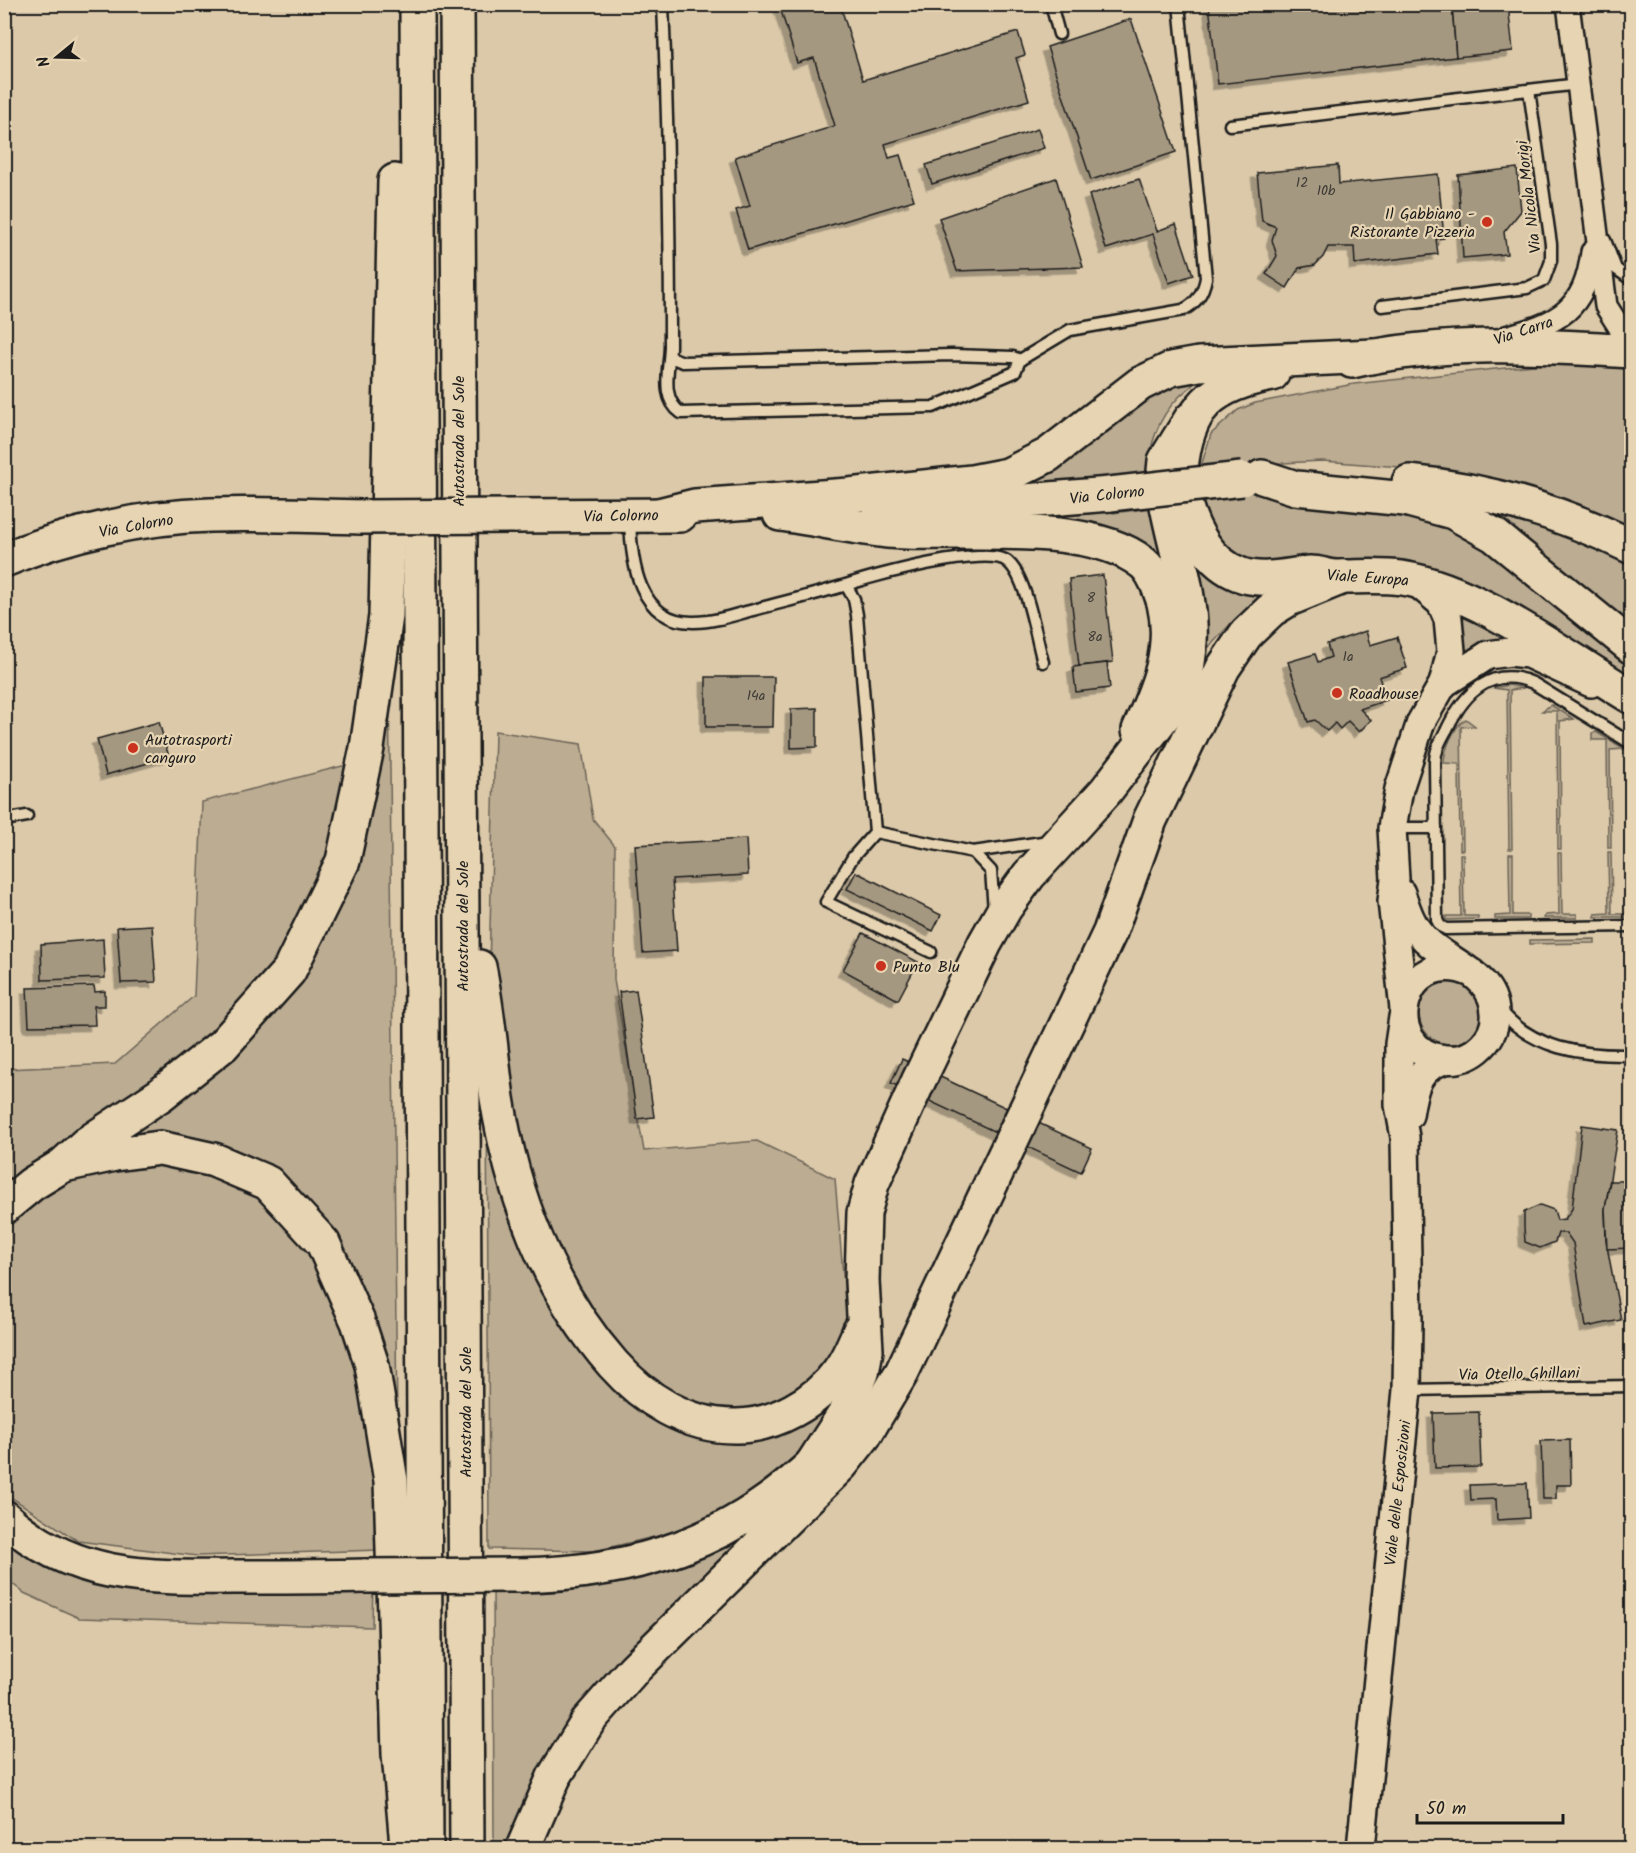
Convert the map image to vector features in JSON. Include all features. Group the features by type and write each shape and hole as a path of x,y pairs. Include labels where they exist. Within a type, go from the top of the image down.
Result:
{"main road":[{"path":"417,4 426,1848"},
{"name":"Autostrada del Sole","path":"457,4 467,1848"},
{"path":"4,1207 27,1188 63,1165 86,1144 160,1095 223,1045 289,970 343,861 367,748 386,616 395,181 417,123"},
{"path":"644,515 695,506 849,495 997,478 1038,462 1130,391 1171,369 1199,364 1374,356 1448,349 1561,346 1632,351"},
{"path":"1172,470 1165,461 1191,420 1214,395 1239,382 1374,356"},
{"path":"1252,478 1353,477 1465,490 1541,510 1632,547"},
{"path":"1252,478 1296,488 1405,499 1453,512 1494,535 1632,647"},
{"name":"Via Colorno","path":"4,560 67,539 166,519 209,515 361,517 903,512 1110,494 1252,478"},
{"name":"Viale Europa","path":"1117,777 1179,696 1188,668 1192,625 1176,505 1194,527 1210,553 1224,566 1239,574 1260,578 1313,573 1343,577 1388,577 1415,581 1454,592 1478,604 1632,698"},
{"path":"780,514 888,531 976,531 1081,539 1113,548 1144,564 1162,596 1168,620 1169,645 1153,699 1117,777 1029,875 995,925 872,1184 862,1230 862,1316 866,1350 859,1386 846,1412 813,1463"},
{"path":"523,1848 534,1818 559,1767 603,1703 649,1653 841,1465 861,1442 902,1372 1110,932 1153,812 1222,668 1246,634 1271,610 1299,594 1343,577"},
{"path":"462,927 479,969 498,1101 519,1187 537,1243 573,1312 621,1373 658,1403 685,1416 710,1424 752,1425 794,1408 831,1381 846,1360 860,1330 862,1316"},
{"path":"63,1165 115,1154 160,1148 214,1160 268,1183 322,1244 358,1322 372,1365 391,1481 399,1754 406,1841 409,1848"},
{"path":"4,1517 32,1539 59,1555 87,1566 119,1573 168,1577 519,1575 612,1568 678,1550 718,1533 754,1512 884,1402"}],"street":[{"name":"Via Carra","path":"1568,4 1580,84 1606,306 1620,328 1632,336"},
{"name":"Via Carra","path":"1448,349 1503,338 1559,319 1577,302 1589,276 1596,219"},
{"name":"Viale delle Esposizioni","path":"1415,581 1441,603 1448,619 1451,651 1443,684 1421,722 1399,789 1392,828 1395,876 1392,901 1403,1013 1411,1038 1421,1050 1434,1057 1449,1059"},
{"name":"Viale delle Esposizioni","path":"1443,684 1488,655 1510,652 1528,654 1562,672 1632,698"},
{"name":"Viale delle Esposizioni","path":"1395,876 1408,913 1420,934 1439,951 1486,985 1493,999 1496,1017 1488,1039 1471,1054 1431,1066 1417,1081 1405,1137"},
{"name":"Viale delle Esposizioni","path":"1360,1848 1407,1390 1405,1137 1399,1105 1399,1044 1403,1013 1411,988 1427,973 1449,967 1472,973"}],"lane":[{"path":"663,4 669,163 670,357 668,394 672,404 681,413 933,407 1015,372 1020,360 1070,330 1183,310 1193,305 1204,288 1206,278 1179,4"},
{"path":"1051,4 1059,34"},
{"path":"1230,125 1580,84"},
{"name":"Via Nicola Morigi","path":"1382,306 1527,288 1544,280 1551,261 1551,244 1529,90"},
{"path":"1596,219 1617,269 1632,280"},
{"path":"670,357 683,362 952,355 1013,357 1020,360"},
{"path":"644,515 631,554 638,581 655,607 671,618 692,622 717,619 878,575 986,555 1002,558 1017,574 1043,662"},
{"path":"846,585 854,599 857,615 875,832 853,856 826,902 931,952"},
{"path":"1632,744 1533,683 1510,676 1487,680 1458,708 1437,749 1436,828 1437,920 1443,928 1632,926"},
{"path":"4,820 27,816"},
{"path":"1392,828 1436,828"},
{"path":"875,832 973,852 1061,839"},
{"path":"973,852 991,871 995,925"},
{"path":"1493,999 1515,1024 1544,1042 1589,1054 1632,1055"},
{"name":"Via Otello Ghillani","path":"1407,1390 1632,1386"}],"shaded area":[{"path":"1553,363 1631,369 1631,530 1427,469 1323,461 1241,465 1240,461 1201,466 1211,434 1238,410 1255,403 1354,384"},
{"path":"1198,378 1180,395 1160,423 1150,453 1148,473 1109,481 1012,485 1145,394"},
{"path":"1244,492 1348,500 1450,521 1631,659 1631,681 1363,560 1239,564 1207,523 1202,502 1244,496"},
{"path":"1154,508 1172,592 1164,581 980,520 1112,509 1113,513"},
{"path":"1481,509 1535,523 1631,562 1631,637"},
{"path":"1195,558 1267,594 1237,617 1209,647"},
{"path":"1457,610 1509,640 1460,663"},
{"path":"389,673 397,1425 365,1300 304,1197 251,1158 180,1137 119,1139 318,946"},
{"path":"1509,685 1524,688 1510,690 1512,849 1509,849 1507,690 1493,688"},
{"path":"1551,705 1574,719 1560,721 1561,849 1558,849 1557,711 1542,711"},
{"path":"1466,719 1475,726 1461,727 1463,850 1460,850 1459,764 1444,763 1450,739"},
{"path":"495,731 581,744 593,819 615,846 614,980 644,1151 757,1141 835,1179 848,1333 834,1359 799,1394 752,1412 696,1407 641,1371 591,1316 548,1236 518,1139 489,969"},
{"path":"1596,732 1625,749 1610,750 1611,848 1608,848 1607,740 1592,740 1592,733"},
{"path":"354,763 334,862 289,953 219,1037 5,1195 6,1069 115,1064 194,996 202,802"},
{"path":"1608,852 1611,852 1612,914 1626,914 1626,917 1595,917 1595,914 1609,913"},
{"path":"1558,853 1561,853 1562,914 1577,914 1577,918 1544,918 1545,915 1559,914"},
{"path":"1460,854 1463,854 1464,916 1478,916 1478,919 1446,920 1446,916 1461,916"},
{"path":"1509,854 1513,854 1513,915 1528,915 1528,919 1495,919 1495,916 1510,915"},
{"path":"1595,939 1595,943 1530,944 1530,940"},
{"path":"1450,982 1472,991 1481,1013 1472,1035 1450,1044 1428,1035 1419,1013 1428,991"},
{"path":"487,1078 592,1352 711,1431 832,1402 813,1444 766,1485 692,1528 594,1551 489,1549"},
{"path":"190,1161 275,1202 342,1305 373,1427 380,1550 197,1556 78,1541 12,1498 5,1486 5,1230 43,1192 110,1164"},
{"path":"800,1492 593,1692 542,1763 509,1848 494,1848 493,1580 585,1578"},
{"path":"4,1527 65,1566 373,1584 372,1627 79,1618 24,1593 5,1578"}],"building":[{"path":"779,4 840,4 863,80 1018,32 1025,55 1016,58 1029,100 885,144 889,158 900,155 914,200 748,250 736,210 750,206 735,157 835,126 814,58 797,63"},
{"path":"1452,4 1456,57 1218,84 1209,5"},
{"path":"1452,4 1508,4 1513,51 1456,57"},
{"path":"1131,19 1176,152 1091,180 1047,47"},
{"path":"1038,129 1044,148 932,184 926,165"},
{"path":"1338,165 1339,184 1438,174 1444,238 1436,239 1438,254 1355,264 1354,247 1328,247 1323,257 1315,265 1299,268 1287,288 1266,274 1277,256 1272,240 1276,227 1262,221 1257,173"},
{"name":"Il Gabbiano - Ristorante Pizzeria","path":"1517,168 1521,211 1504,232 1507,254 1463,258 1458,175"},
{"path":"1056,178 1083,267 957,271 939,218"},
{"path":"1139,179 1157,231 1176,224 1193,275 1169,283 1153,234 1106,249 1089,195"},
{"path":"1103,575 1113,662 1079,666 1069,579"},
{"path":"1366,631 1370,645 1397,637 1407,668 1379,677 1387,700 1360,709 1371,720 1359,732 1348,721 1340,729 1335,723 1327,731 1315,720 1308,722 1288,662 1315,654 1318,662 1331,657 1327,644"},
{"path":"1107,663 1110,688 1076,692 1073,667"},
{"path":"706,677 774,677 773,727 706,727"},
{"path":"817,708 817,747 791,748 791,709"},
{"name":"Autotrasporti canguro","path":"159,722 169,757 106,775 97,739"},
{"path":"746,839 748,875 672,879 677,951 643,953 635,845"},
{"path":"856,872 941,915 933,931 847,889"},
{"path":"152,925 156,982 121,983 117,927"},
{"name":"Punto Blu","path":"863,933 918,962 898,1000 843,970"},
{"path":"103,939 105,978 42,980 41,944"},
{"path":"94,986 95,992 105,991 105,1006 94,1006 95,1025 29,1026 27,988"},
{"path":"636,990 654,1117 637,1119 619,992"},
{"path":"902,1059 1092,1148 1081,1172 891,1083"},
{"path":"1582,1125 1618,1130 1605,1209 1606,1241 1621,1320 1586,1327 1573,1243 1566,1233 1558,1233 1555,1242 1540,1248 1525,1242 1524,1227 1524,1212 1540,1205 1554,1210 1557,1220 1565,1219 1572,1209"},
{"path":"1610,1181 1632,1181 1632,1248 1607,1249 1605,1209"},
{"path":"1479,1412 1481,1467 1435,1468 1433,1413"},
{"path":"1570,1440 1571,1485 1556,1485 1556,1499 1543,1499 1541,1441"},
{"path":"1527,1483 1529,1518 1497,1520 1496,1499 1471,1500 1470,1485"}],"place":[{"name":"Il Gabbiano - Ristorante Pizzeria","path":"1487,222"},
{"name":"Roadhouse","path":"1337,693"},
{"name":"Autotrasporti canguro","path":"133,748"},
{"name":"Punto Blu","path":"881,966"}]}
